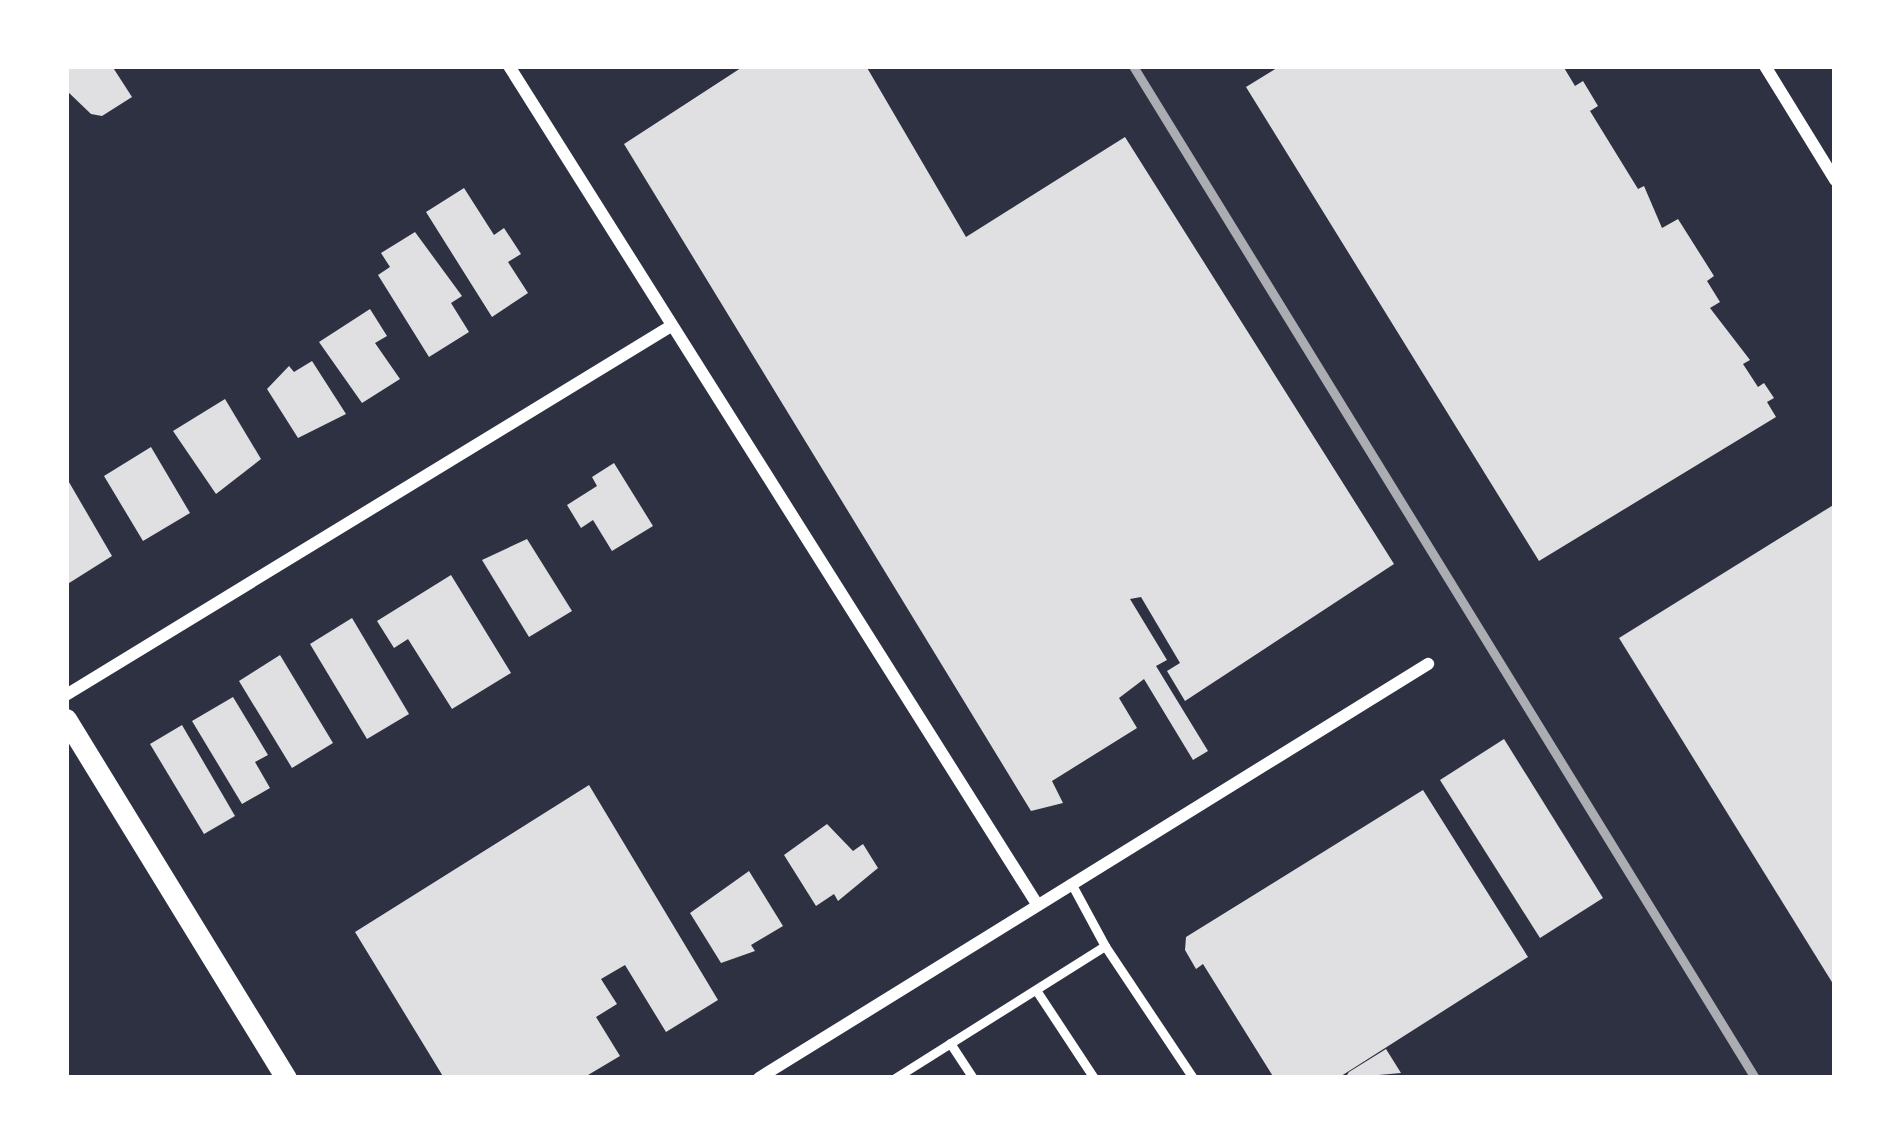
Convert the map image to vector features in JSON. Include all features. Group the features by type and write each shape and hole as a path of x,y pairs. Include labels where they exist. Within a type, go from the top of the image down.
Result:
{"street":[{"path":"509,66 1037,904"},
{"path":"1765,66 1835,180"},
{"path":"66,695 671,326"},
{"path":"759,1078 1429,664"},
{"path":"66,719 286,1078"}],"lane":[{"path":"1071,883 1105,946 1193,1078"},
{"path":"895,1078 1105,946"},
{"path":"1036,990 1094,1078"},
{"path":"950,1043 973,1078"}],"building":[{"path":"66,66 112,66 132,97 102,116 91,114 66,90"},
{"path":"744,66 866,66 966,237 1125,137 1394,564 1185,701 1167,671 1180,663 1141,597 1130,599 1167,660 1156,666 1208,751 1193,760 1144,679 1119,698 1137,728 1052,781 1063,803 1031,811 624,144"},
{"path":"1280,66 1563,66 1575,86 1583,81 1598,106 1590,111 1638,189 1644,186 1662,228 1678,219 1714,276 1707,281 1720,302 1710,308 1750,360 1743,364 1758,387 1764,383 1774,398 1767,402 1776,417 1539,561 1246,87"},
{"path":"464,188 494,235 504,228 521,254 508,262 528,293 492,317 426,212"},
{"path":"415,232 462,296 451,303 469,332 429,357 378,275 390,267 381,253"},
{"path":"370,309 387,336 375,343 400,379 362,403 319,342"},
{"path":"312,361 346,414 298,438 267,389 289,366 294,372"},
{"path":"225,399 261,459 216,494 173,431"},
{"path":"151,447 190,513 143,541 104,476"},
{"path":"614,463 653,526 612,551 593,520 581,528 567,505 597,486 592,477"},
{"path":"66,477 112,556 66,585"},
{"path":"1835,504 1835,987 1619,638"},
{"path":"527,539 572,611 529,637 482,560"},
{"path":"451,575 511,673 452,709 408,639 394,648 377,621"},
{"path":"352,618 409,714 367,739 310,644"},
{"path":"280,655 333,743 292,768 239,681"},
{"path":"233,697 268,755 255,762 270,788 242,804 192,721"},
{"path":"182,725 235,816 204,834 150,744"},
{"path":"1504,739 1603,898 1540,938 1440,780"},
{"path":"589,785 718,1000 666,1032 625,965 601,979 617,1004 596,1017 620,1056 583,1078 444,1078 355,932"},
{"path":"1423,790 1528,957 1338,1078 1274,1078 1203,964 1196,969 1185,950 1186,937"},
{"path":"827,824 853,851 863,844 878,868 838,901 834,894 816,906 784,855"},
{"path":"749,871 783,926 751,945 755,951 721,963 690,913"},
{"path":"1386,1049 1401,1073 1345,1078 1349,1072"}],"railway":[{"path":"1133,66 1755,1078"}]}
